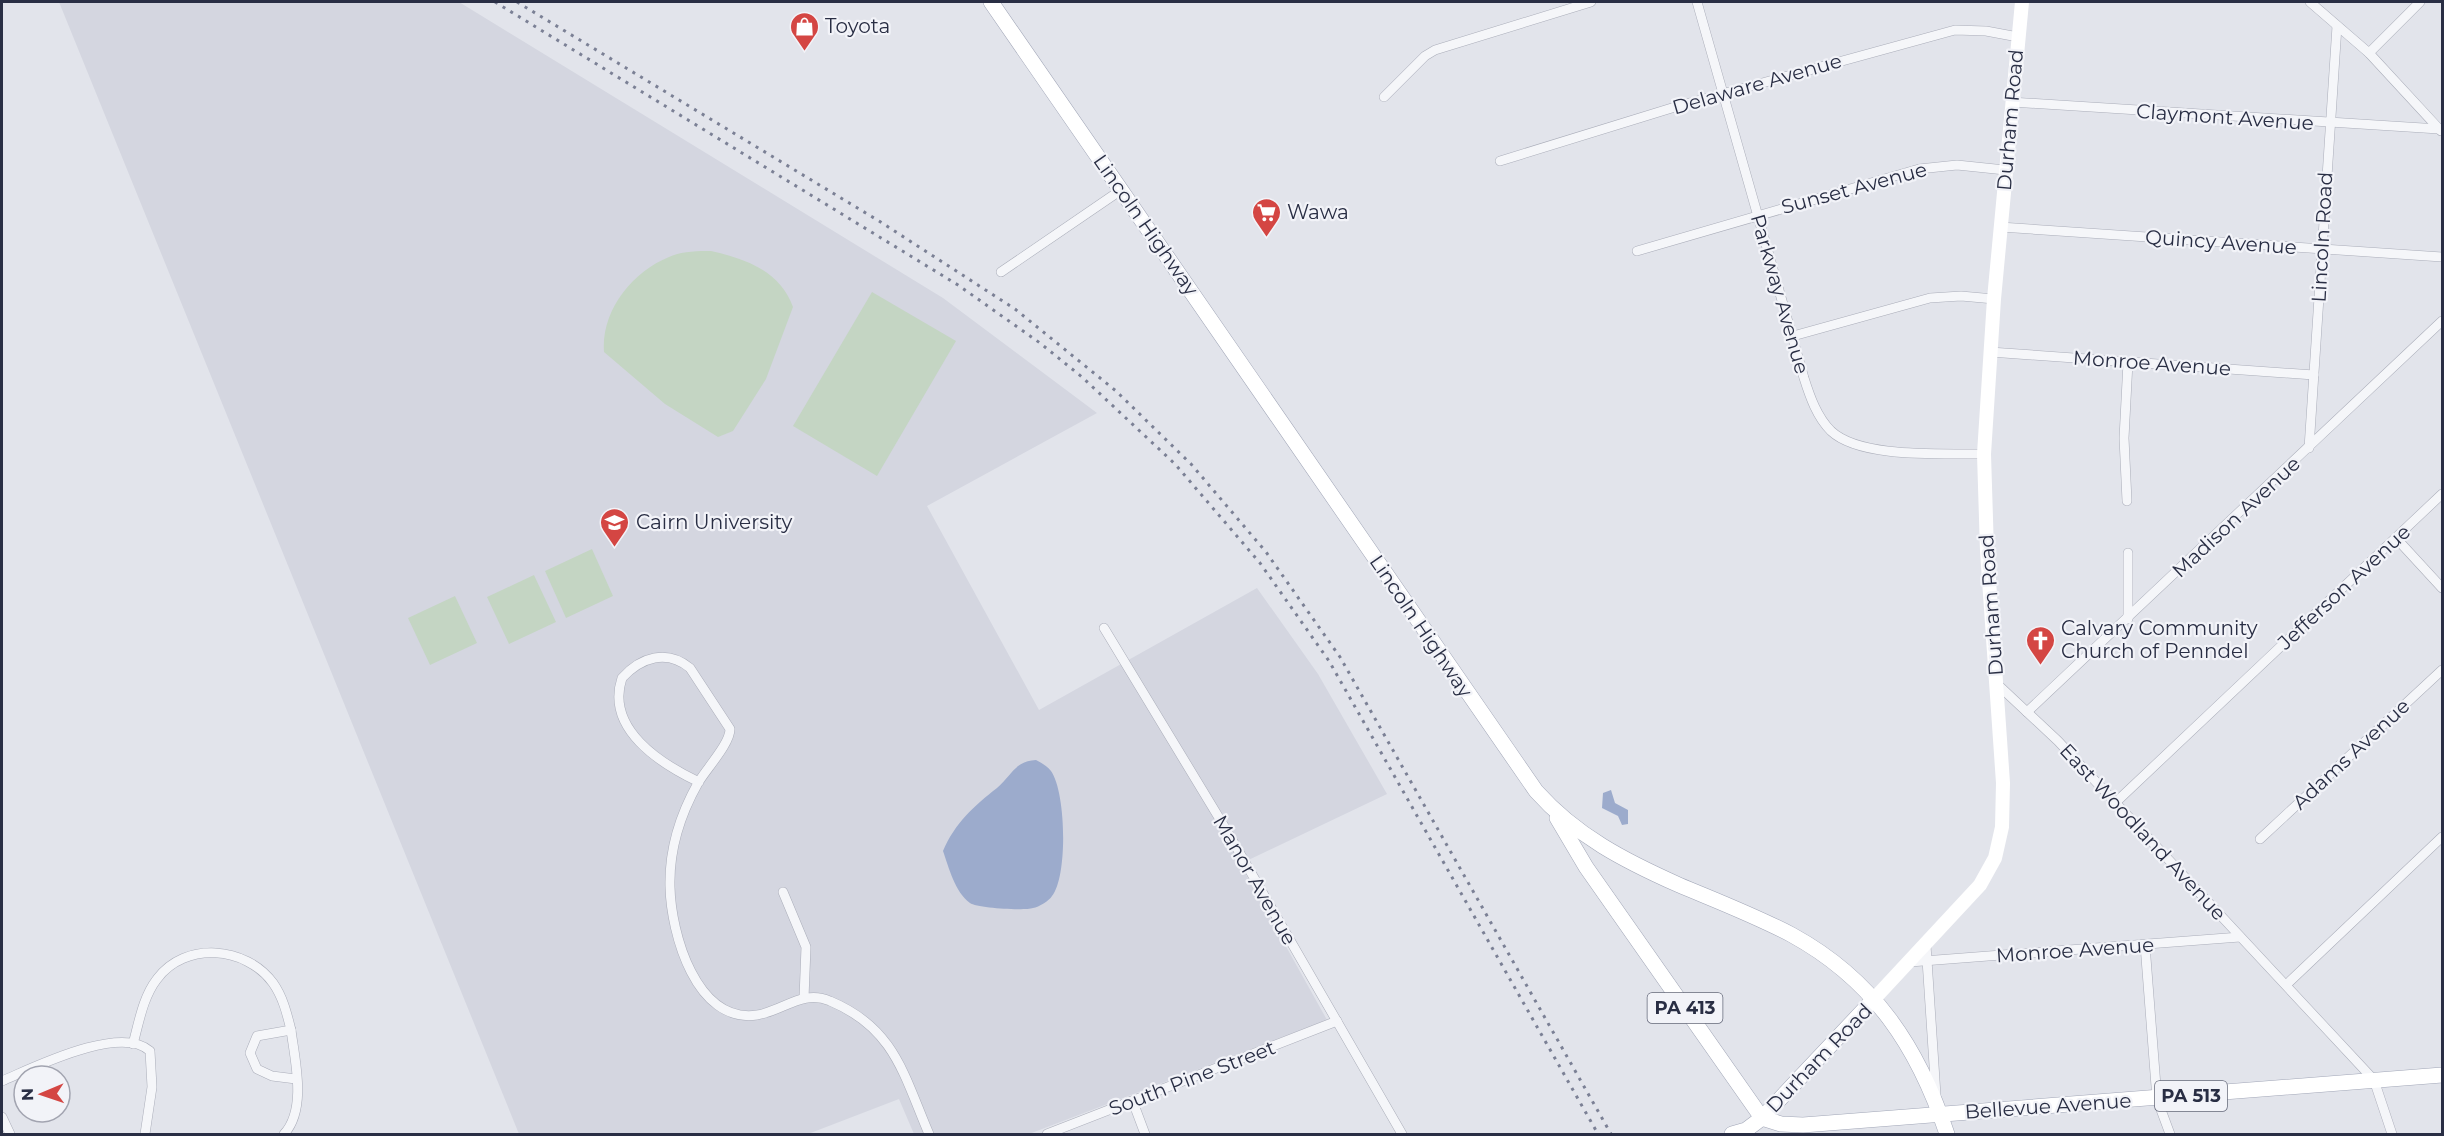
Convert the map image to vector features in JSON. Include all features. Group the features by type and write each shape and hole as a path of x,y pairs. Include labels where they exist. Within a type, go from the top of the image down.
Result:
{"main road":[{"name":"Lincoln Highway","path":"991,2 1511,757 1551,808 1582,834 1621,858 1776,927 1811,946 1840,967 1874,999 1910,1047 1947,1134"},
{"name":"Durham Road","path":"1732,1134 1746,1130 1762,1118 1926,945 1980,885 1992,865 2000,843 2003,798 1984,507 1984,454 2000,227 2022,2"},
{"name":"PA 413","path":"1551,808 1586,867 1762,1118"},
{"name":"Bellevue Avenue","path":"1762,1118 1781,1124 1803,1125 1938,1109 2157,1098 2442,1075"}],"street":[{"path":"1384,97 1425,56 1435,50 1591,2"},
{"name":"Parkway Avenue","path":"1697,2 1811,400 1827,427 1840,438 1869,447 1984,454"},
{"path":"2310,2 2369,53 2441,130"},
{"path":"2369,53 2418,2"},
{"name":"Lincoln Road","path":"2309,448 2337,26"},
{"name":"Delaware Avenue","path":"1500,161 1724,94 1955,30 1986,31 2018,37"},
{"name":"Claymont Avenue","path":"2011,102 2441,130"},
{"name":"Sunset Avenue","path":"1637,251 1919,169 1957,165 2005,170"},
{"path":"1001,272 1121,190"},
{"name":"Quincy Avenue","path":"2000,227 2442,257"},
{"path":"1793,336 1930,298 1961,296 1994,299"},
{"name":"Madison Avenue","path":"2027,712 2442,321"},
{"name":"Monroe Avenue","path":"1990,352 2313,375"},
{"path":"2127,501 2124,438 2128,362"},
{"name":"Jefferson Avenue","path":"2115,803 2442,494"},
{"path":"2396,538 2442,588"},
{"path":"2128,553 2128,619"},
{"name":"Manor Avenue","path":"1104,628 1227,831 1402,1134"},
{"path":"699,782 666,766 648,753 638,741 618,699 622,678 638,664 659,656 680,660 690,668 728,725 730,734 699,782 686,807 676,836 670,887 673,914 680,944 693,976 703,992 719,1007 738,1014 758,1015 804,998 815,997 830,1000 855,1014 882,1035 896,1056 929,1134"},
{"name":"Adams Avenue","path":"2260,839 2442,670"},
{"name":"East Woodland Avenue","path":"1996,683 2115,803 2374,1080"},
{"path":"2286,985 2442,837"},
{"path":"783,892 806,947 804,998"},
{"name":"Monroe Avenue","path":"1910,962 2240,937"},
{"path":"1926,945 1938,1109"},
{"path":"2145,945 2157,1098 2170,1134"},
{"path":"133,1044 146,1000 156,980 179,959 208,953 232,955 258,967 279,994 291,1030 296,1079 296,1111 293,1123 284,1134"},
{"name":"South Pine Street","path":"1047,1134 1336,1022"},
{"path":"291,1030 257,1036 250,1053 257,1069 272,1076 296,1079"},
{"path":"2,1081 88,1047 133,1044 147,1048 152,1061 152,1087 145,1134"},
{"path":"2374,1080 2392,1134"},
{"path":"1133,1102 1145,1134"},
{"path":"2,1117 10,1134"}],"shaded area":[{"name":"Cairn University","path":"59,2 459,2 943,298 1097,413 927,506 1039,710 1257,588 1318,674 1387,794 1240,864 1327,1020 1029,1134 914,1134 899,1099 808,1134 519,1134"}],"green space":[{"path":"711,251 749,263 771,276 780,284 793,307 766,379 733,431 718,437 665,404 604,352 604,337 613,308 631,283 655,264 674,255 685,252"},
{"path":"872,292 956,341 877,476 793,426"},
{"path":"592,549 613,596 566,618 545,571"},
{"path":"534,575 556,622 509,644 487,597"},
{"path":"455,596 477,643 430,665 408,618"}],"water":[{"path":"1036,760 1051,771 1060,797 1063,853 1057,886 1049,900 1033,908 1001,909 974,905 960,893 943,851 953,832 973,808 1018,766"},
{"path":"1611,790 1615,803 1628,810 1628,824 1622,825 1618,816 1602,808 1603,793"}],"railway":[{"path":"495,2 958,285 1040,343 1082,377 1175,464 1260,563 1329,661 1598,1134"},
{"path":"517,2 879,221 1015,309 1116,391 1191,464 1266,552 1340,657 1611,1134"}],"place":[{"name":"Toyota","path":"804,52"},
{"name":"Wawa","path":"1266,238"},
{"name":"Cairn University","path":"615,548"},
{"name":"Calvary Community Church of Penndel","path":"2040,666"}]}
